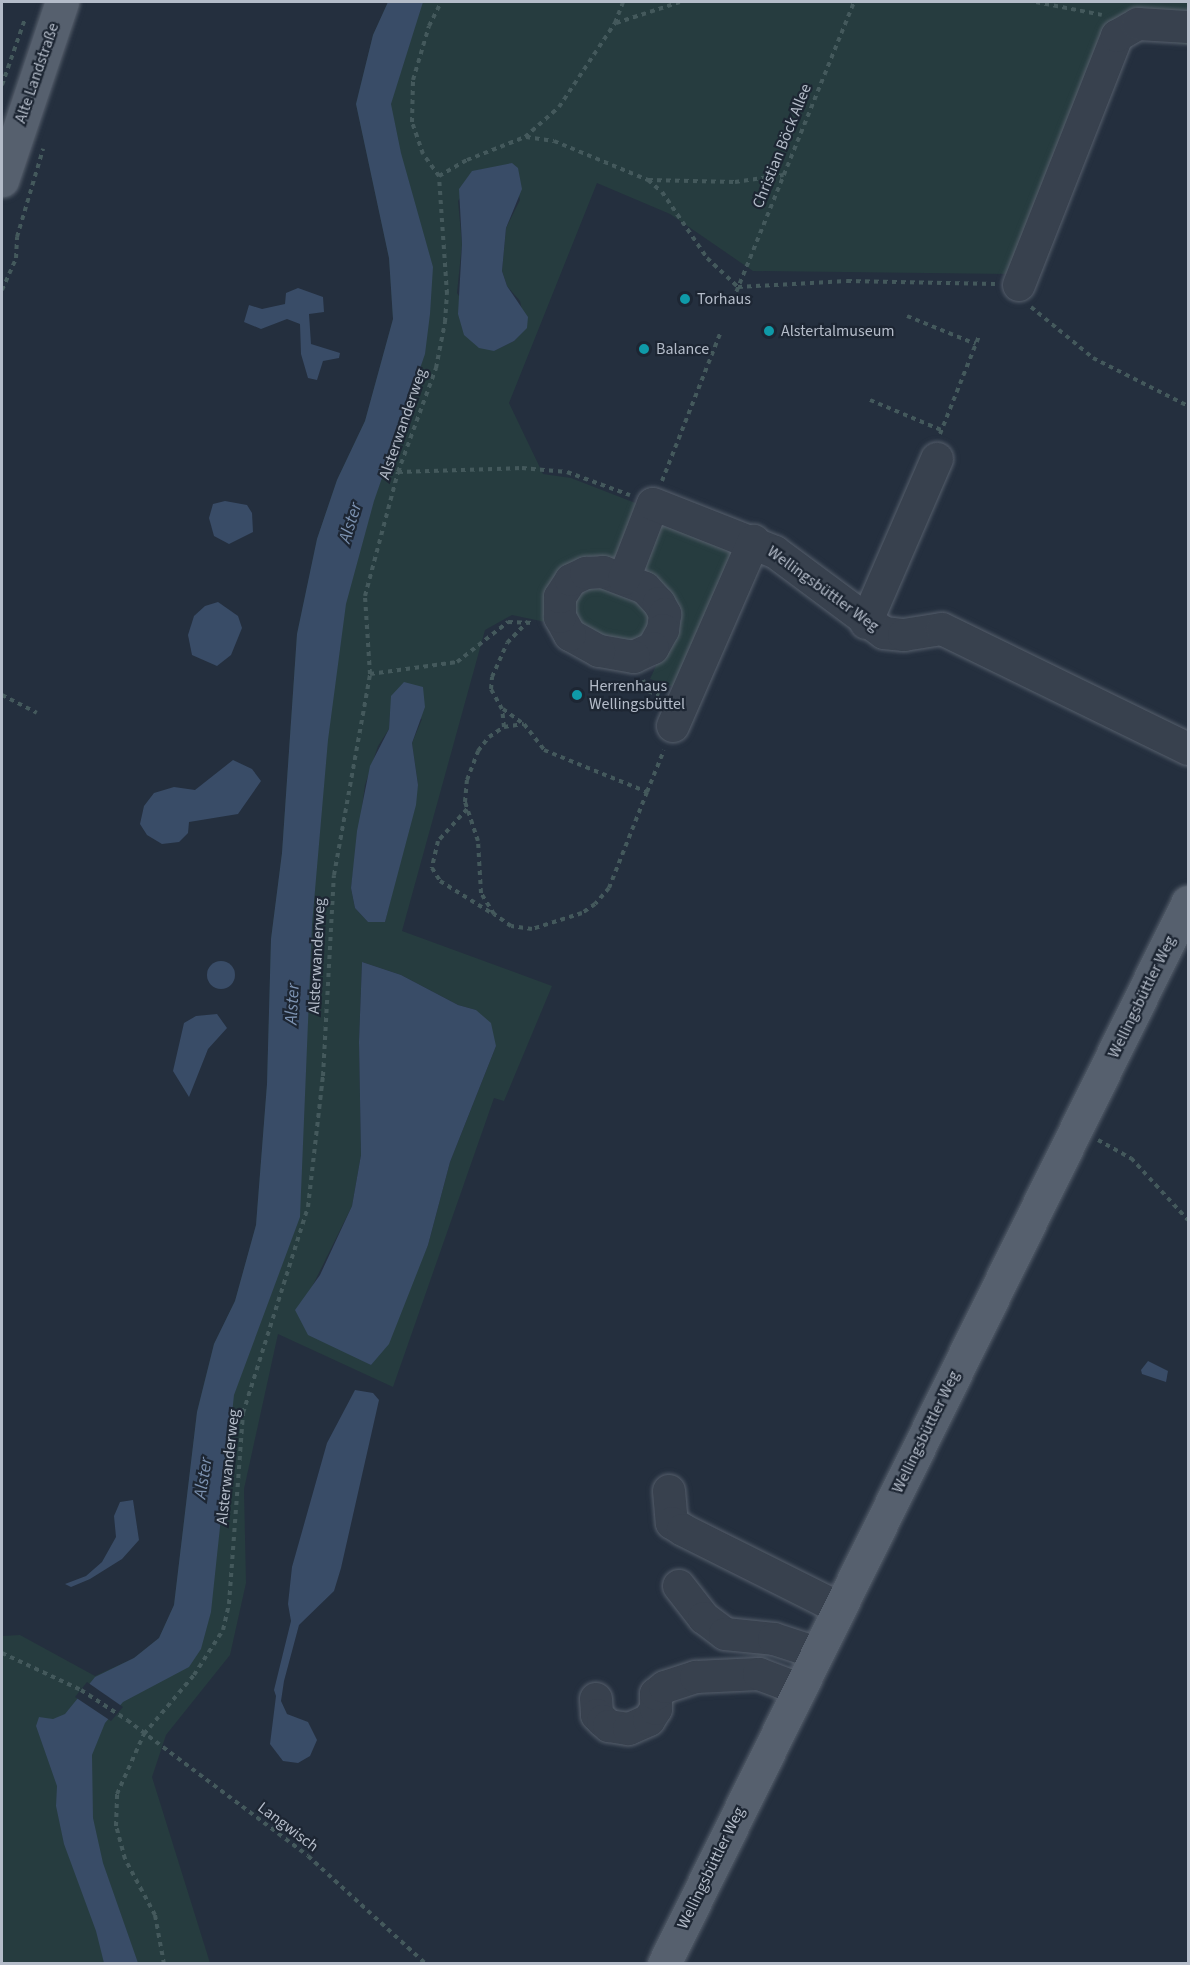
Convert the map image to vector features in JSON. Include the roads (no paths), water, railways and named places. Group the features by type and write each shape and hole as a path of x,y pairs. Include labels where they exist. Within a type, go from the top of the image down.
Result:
{"main road":[{"name":"Alte Landstraße","path":"2,180 62,2"},
{"name":"Wellingsbüttler Weg","path":"664,1964 1188,902"}],"street":[{"path":"1019,285 1117,36 1138,24 1188,27"},
{"path":"866,623 939,445"},
{"name":"Wellingsbüttler Weg","path":"624,579 653,504 754,541 775,552 866,623 884,633 904,635 942,629 1188,750"},
{"path":"673,727 754,541"},
{"path":"595,572 624,579 645,588 665,614 653,648 634,657 599,651 570,634 560,617 560,597 570,580 595,572"},
{"path":"669,1491 672,1523 682,1530 839,1608"},
{"path":"679,1586 704,1618 725,1634 774,1639 817,1653"},
{"path":"596,1699 597,1714 603,1721 609,1726 629,1729 649,1720 656,1709 656,1694 665,1687 696,1677 759,1674 799,1689"}],"water":[{"name":"Alster","path":"388,2 423,2 391,104 401,153 433,267 425,354 374,501 346,604 328,740 312,925 300,1217 234,1395 211,1612 201,1649 189,1667 123,1702 105,1723 92,1755 93,1818 103,1863 138,1963 104,1963 96,1931 64,1844 56,1806 57,1786 36,1726 39,1717 53,1719 65,1714 95,1677 134,1658 159,1638 174,1605 197,1412 214,1344 235,1301 256,1225 267,1084 271,939 282,853 297,634 317,539 337,480 365,421 393,319 389,258 356,104 373,35"},
{"path":"512,163 518,168 522,189 506,228 502,271 507,286 528,317 527,328 514,341 494,351 479,348 464,335 458,314 462,244 459,189 472,171"},
{"path":"298,288 323,297 324,312 309,314 311,344 340,353 339,358 323,361 317,380 308,378 301,354 300,324 287,319 261,329 244,322 249,305 262,309 285,304 286,293"},
{"path":"225,501 247,505 252,513 253,532 229,544 214,536 209,518 213,504"},
{"path":"218,602 238,616 242,628 231,655 217,666 192,655 188,635 194,616 205,606"},
{"path":"404,682 423,687 425,707 412,743 418,785 416,805 385,922 368,922 355,908 351,888 357,831 370,766 389,729 391,696"},
{"path":"233,760 252,769 261,781 238,814 189,822 188,833 179,842 162,844 147,835 140,824 144,806 154,793 174,787 195,790"},
{"path":"221,961 231,965 235,975 231,985 221,989 211,985 207,975 211,965"},
{"path":"362,962 401,975 458,1005 476,1010 491,1023 496,1046 450,1162 428,1245 389,1344 371,1365 308,1335 295,1310 320,1275 352,1206 361,1155 359,1042"},
{"path":"217,1014 227,1028 208,1049 189,1097 173,1071 184,1023 196,1016"},
{"path":"1148,1361 1168,1371 1166,1382 1142,1374 1141,1370"},
{"path":"355,1390 373,1393 379,1400 341,1568 334,1591 299,1625 281,1701 287,1714 308,1722 317,1740 310,1756 298,1763 283,1761 270,1744 276,1696 274,1690 291,1621 288,1604 292,1567 327,1443"},
{"path":"133,1500 139,1540 122,1559 90,1579 71,1587 65,1584 86,1576 102,1562 116,1537 114,1516 120,1502"}],"place":[{"name":"Torhaus","path":"685,299"},
{"name":"Alstertalmuseum","path":"769,331"},
{"name":"Balance","path":"644,349"},
{"name":"Herrenhaus Wellingsbüttel","path":"577,695"}]}
